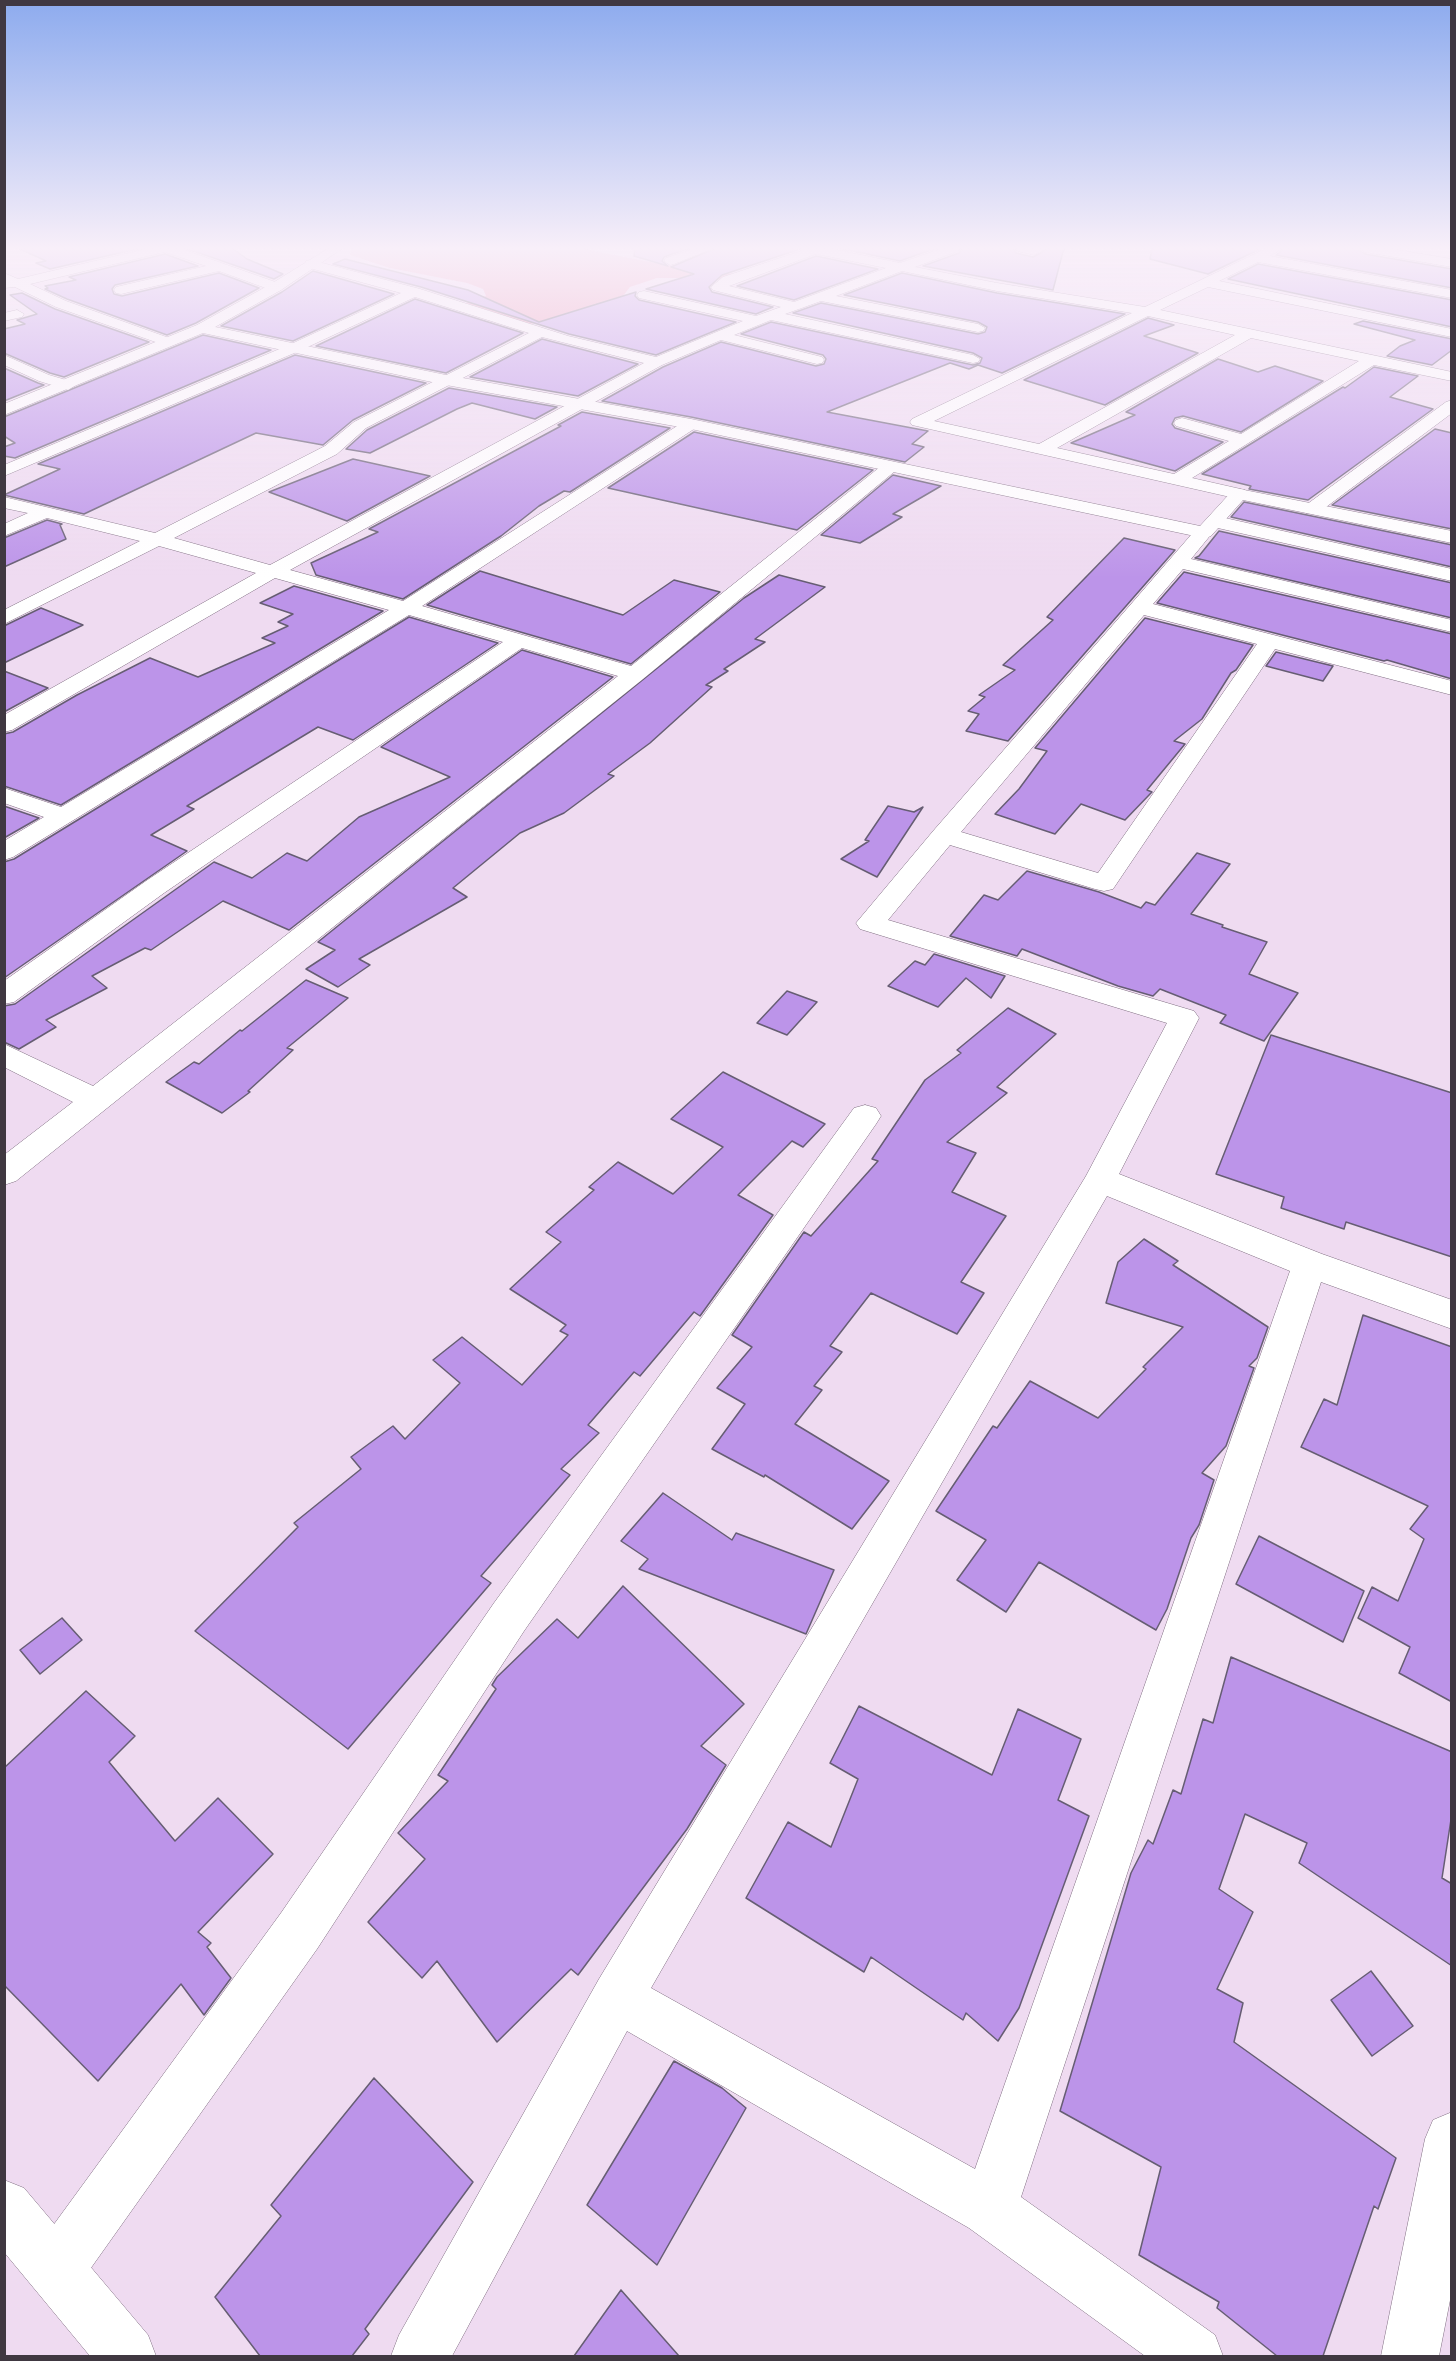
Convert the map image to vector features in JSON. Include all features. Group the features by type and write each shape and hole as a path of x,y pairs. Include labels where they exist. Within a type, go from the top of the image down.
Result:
{"street":[{"path":"4,410 130,358"},
{"path":"4,471 270,358"},
{"path":"342,358 446,380 691,424 891,467 1452,575"},
{"path":"4,618 331,450 360,425 489,358"},
{"path":"642,358 657,362"},
{"path":"4,725 273,571 666,358"},
{"path":"810,358 817,360"},
{"path":"1049,358 918,422 1239,494 1452,537"},
{"path":"1041,450 1204,358"},
{"path":"1362,358 1452,377"},
{"path":"4,359 44,378 68,385"},
{"path":"1176,480 1371,360"},
{"path":"1312,509 1452,405"},
{"path":"1182,423 1243,440"},
{"path":"4,852 406,608 691,424"},
{"path":"4,1173 635,674 891,467"},
{"path":"420,2356 616,1997 1100,1180 1184,1018 870,923 943,835 1239,494"},
{"path":"4,502 273,571 635,674"},
{"path":"4,531 43,513"},
{"path":"1181,563 1452,626"},
{"path":"1139,608 1452,688"},
{"path":"4,995 155,887 519,640"},
{"path":"943,835 1104,883 1270,641"},
{"path":"4,795 62,815"},
{"path":"4,1054 95,1100"},
{"path":"56,2269 299,1931 509,1617 865,1116"},
{"path":"1100,1180 1310,1264 1452,1316"},
{"path":"989,2208 1310,1264"},
{"path":"616,1997 989,2208 1194,2356"},
{"path":"1410,2356 1452,2139"},
{"path":"4,2208 127,2356"}],"building":[{"path":"16,358 110,358 64,377"},
{"path":"147,358 252,358 15,458 4,456 4,447 15,443 4,436 4,417"},
{"path":"288,358 310,358 426,383 353,420 323,445 256,433 84,514 4,495 60,469 38,464"},
{"path":"375,358 475,358 446,373"},
{"path":"506,358 616,358 638,364 578,396 470,377"},
{"path":"683,358 785,358 816,366 824,364 825,358 941,358 973,365 980,363 982,358 1033,358 1002,373 978,365 969,369 950,363 827,412 928,431 912,444 924,447 905,462 691,417 602,401"},
{"path":"1068,358 1189,358 1105,405 1024,380"},
{"path":"1398,358 1441,358 1432,365"},
{"path":"1218,359 1258,372 1275,366 1323,381 1241,432 1183,416 1175,418 1172,424 1175,428 1223,442 1175,471 1071,443 1135,415 1126,412"},
{"path":"1374,367 1418,376 1390,397 1433,409 1308,500 1249,489 1251,486 1202,474 1343,387 1345,388"},
{"path":"4,368 38,383 44,385 4,401"},
{"path":"449,388 557,407 535,419 472,403 370,453 346,449 367,430"},
{"path":"582,412 670,428 570,492 564,491 539,506 501,536 403,599 316,575 311,563 378,532 369,529 561,426 558,425"},
{"path":"1435,429 1452,433 1452,529 1332,505"},
{"path":"694,432 873,470 797,530 608,488"},
{"path":"353,459 430,476 347,521 269,492"},
{"path":"893,475 941,486 893,514 902,517 860,543 821,535"},
{"path":"1244,502 1452,545 1452,567 1231,517"},
{"path":"47,520 62,524 60,525 66,539 4,567 4,538"},
{"path":"1219,531 1452,583 1452,618 1195,558"},
{"path":"1124,538 1175,550 1008,741 966,731 979,714 968,711 985,697 979,695 1015,670 1003,665 1053,620 1047,617"},
{"path":"480,571 623,615 674,580 720,592 631,664 427,605"},
{"path":"1184,572 1452,634 1452,679 1387,660 1157,603"},
{"path":"779,575 825,587 755,639 765,642 724,669 728,671 706,685 712,687 650,743 608,774 614,776 564,813 520,833 453,888 467,897 359,959 370,965 338,987 306,969 335,950 318,942 744,598"},
{"path":"294,586 383,611 61,805 4,786 4,734 13,732 77,695 150,658 198,677 275,643 262,638 288,626 278,622 293,614 260,603"},
{"path":"41,608 83,625 4,663 4,626"},
{"path":"409,617 498,643 353,740 318,727 187,806 194,809 151,835 187,851 4,978 4,862 14,859"},
{"path":"1145,618 1253,645 1236,670 1231,673 1202,719 1174,741 1185,744 1147,790 1152,792 1125,820 1081,804 1055,834 995,814 1019,789 1047,751 1035,748"},
{"path":"522,650 613,677 289,930 223,901 151,950 145,948 92,976 107,988 46,1020 56,1027 19,1049 4,1042 4,1006 15,1004 214,862 252,878 287,853 307,861 359,817 450,777 381,747"},
{"path":"1276,652 1333,666 1323,681 1266,666"},
{"path":"4,671 48,688 4,712"},
{"path":"4,806 39,818 4,838"},
{"path":"888,806 914,812 923,807 877,877 841,859 869,841 865,840"},
{"path":"1197,853 1230,864 1191,914 1267,942 1249,974 1298,993 1264,1041 1220,1023 1226,1015 1160,989 1153,996 1118,986 1022,949 1017,956 950,936 984,895 998,900 1027,871 1099,892 1141,908 1146,902 1155,905"},
{"path":"934,954 1005,976 991,998 966,978 938,1007 888,986 915,961 925,965"},
{"path":"306,980 348,998 287,1048 293,1050 248,1091 250,1092 222,1113 166,1082 194,1062 199,1064"},
{"path":"787,991 817,1002 787,1035 757,1023"},
{"path":"1008,1008 1056,1034 997,1087 1007,1093 947,1142 976,1153 952,1192 1006,1216 961,1282 984,1293 957,1334 871,1293 830,1346 842,1352 814,1386 822,1390 795,1424 889,1481 852,1529 765,1475 764,1477 712,1449 745,1404 717,1388 752,1347 732,1335 804,1232 811,1236 878,1161 872,1159 925,1080 961,1053 957,1050"},
{"path":"1271,1035 1452,1093 1452,1257 1346,1222 1344,1229 1281,1208 1284,1197 1216,1174"},
{"path":"723,1072 825,1124 803,1147 792,1141 738,1195 773,1215 700,1316 694,1312 640,1376 634,1372 588,1425 599,1433 561,1469 570,1475 481,1576 491,1583 348,1749 195,1631 298,1527 294,1523 361,1469 351,1457 393,1426 405,1439 460,1383 433,1360 462,1337 522,1385 568,1335 560,1331 566,1325 510,1289 561,1242 546,1232 594,1190 589,1187 618,1162 673,1194 723,1147 671,1119"},
{"path":"1144,1239 1178,1261 1173,1265 1268,1327 1257,1358 1249,1366 1254,1368 1226,1446 1202,1473 1214,1480 1199,1525 1191,1538 1167,1609 1156,1630 1039,1562 1006,1612 957,1580 986,1540 936,1511 993,1426 997,1428 1030,1381 1098,1418 1146,1369 1143,1367 1183,1327 1106,1303 1118,1262"},
{"path":"1363,1315 1452,1347 1452,1702 1399,1673 1410,1647 1358,1618 1372,1587 1398,1601 1424,1539 1410,1529 1428,1506 1301,1447 1324,1399 1337,1405"},
{"path":"663,1493 732,1540 736,1533 834,1570 806,1634 639,1569 648,1559 621,1541"},
{"path":"1259,1536 1364,1591 1343,1642 1236,1584"},
{"path":"623,1586 744,1704 701,1746 726,1765 687,1829 578,1975 571,1969 497,2042 437,1961 422,1978 368,1922 425,1859 398,1833 448,1781 438,1775 496,1689 492,1685 497,1677 557,1619 578,1638"},
{"path":"62,1618 82,1640 40,1674 20,1650"},
{"path":"1231,1657 1452,1752 1452,1813 1442,1878 1452,1884 1452,1966 1299,1863 1307,1843 1245,1814 1219,1889 1253,1912 1217,1989 1243,2003 1234,2042 1396,2158 1378,2209 1374,2206 1323,2356 1277,2356 1217,2308 1219,2302 1139,2255 1161,2167 1060,2111 1131,1873 1148,1840 1153,1844 1173,1790 1181,1794 1203,1719 1213,1723"},
{"path":"86,1691 135,1736 109,1762 175,1841 218,1798 273,1854 198,1932 211,1943 207,1947 231,1978 204,2015 181,1984 98,2081 4,1985 4,1768"},
{"path":"859,1706 992,1775 1018,1709 1081,1739 1058,1800 1089,1816 1019,2008 998,2041 966,2013 963,2020 871,1957 864,1972 746,1898 788,1822 831,1847 858,1779 830,1763"},
{"path":"1371,1971 1413,2026 1372,2056 1331,2000"},
{"path":"674,2061 722,2088 746,2108 657,2265 587,2205"},
{"path":"374,2078 473,2182 365,2329 369,2334 352,2356 260,2356 215,2297 281,2216 271,2205"},
{"path":"621,2290 679,2356 574,2356"}]}
